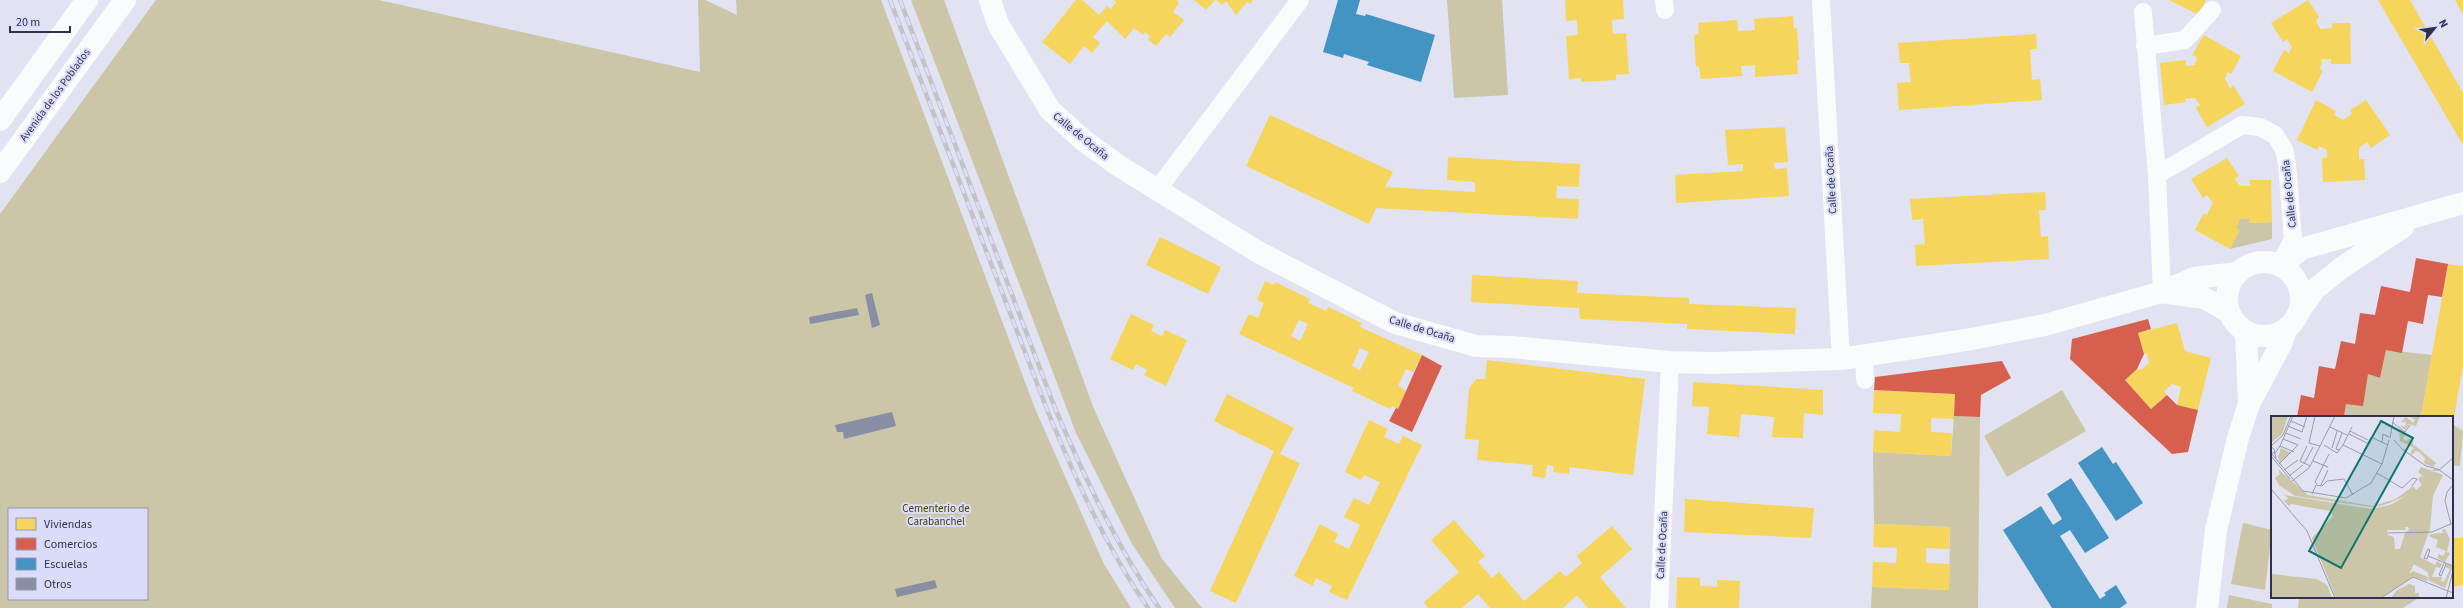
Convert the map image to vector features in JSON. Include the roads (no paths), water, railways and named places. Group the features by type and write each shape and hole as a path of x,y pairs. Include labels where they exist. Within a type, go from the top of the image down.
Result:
{"street":[{"path":"0,120 87,0"},
{"name":"Avenida de los Poblados","path":"0,172 125,0"},
{"name":"Calle de Ocaña","path":"990,0 998,24 1050,110 1083,140 1157,190 1258,252 1395,323 1476,346 1512,347 1670,362 1728,363 1841,359 1966,340 2045,325 2162,292 2194,278 2238,273"},
{"path":"1157,190 1300,0"},
{"name":"Calle de Ocaña","path":"1821,0 1841,359"},
{"path":"2145,46 2185,40 2212,10"},
{"path":"2143,12 2157,175 2162,292"},
{"name":"Calle de Ocaña","path":"2157,175 2242,125 2260,127 2275,135 2284,149 2287,164 2293,239 2280,265"},
{"path":"2280,265 2301,249 2463,203"},
{"path":"2207,608 2219,515 2238,438 2249,404 2282,342 2286,330 2294,321 2315,289 2344,266 2421,216"},
{"path":"2286,330 2266,337 2246,332 2233,320 2229,312 2228,291 2238,273 2247,266 2258,262 2280,265 2293,276 2300,290 2300,310"},
{"name":"Calle de Ocaña","path":"2162,292 2204,298 2229,312"},
{"path":"2246,332 2249,404"},
{"path":"1864,355 1865,380"},
{"name":"Calle de Ocaña","path":"1659,608 1670,362"}],"railway":[{"path":"890,0 1048,412 1081,488 1105,537 1148,608"},
{"path":"900,0 1055,408 1102,511 1143,584 1159,608"}],"park label":[{"name":"Cementerio de Carabanchel","path":"936,514"}]}
